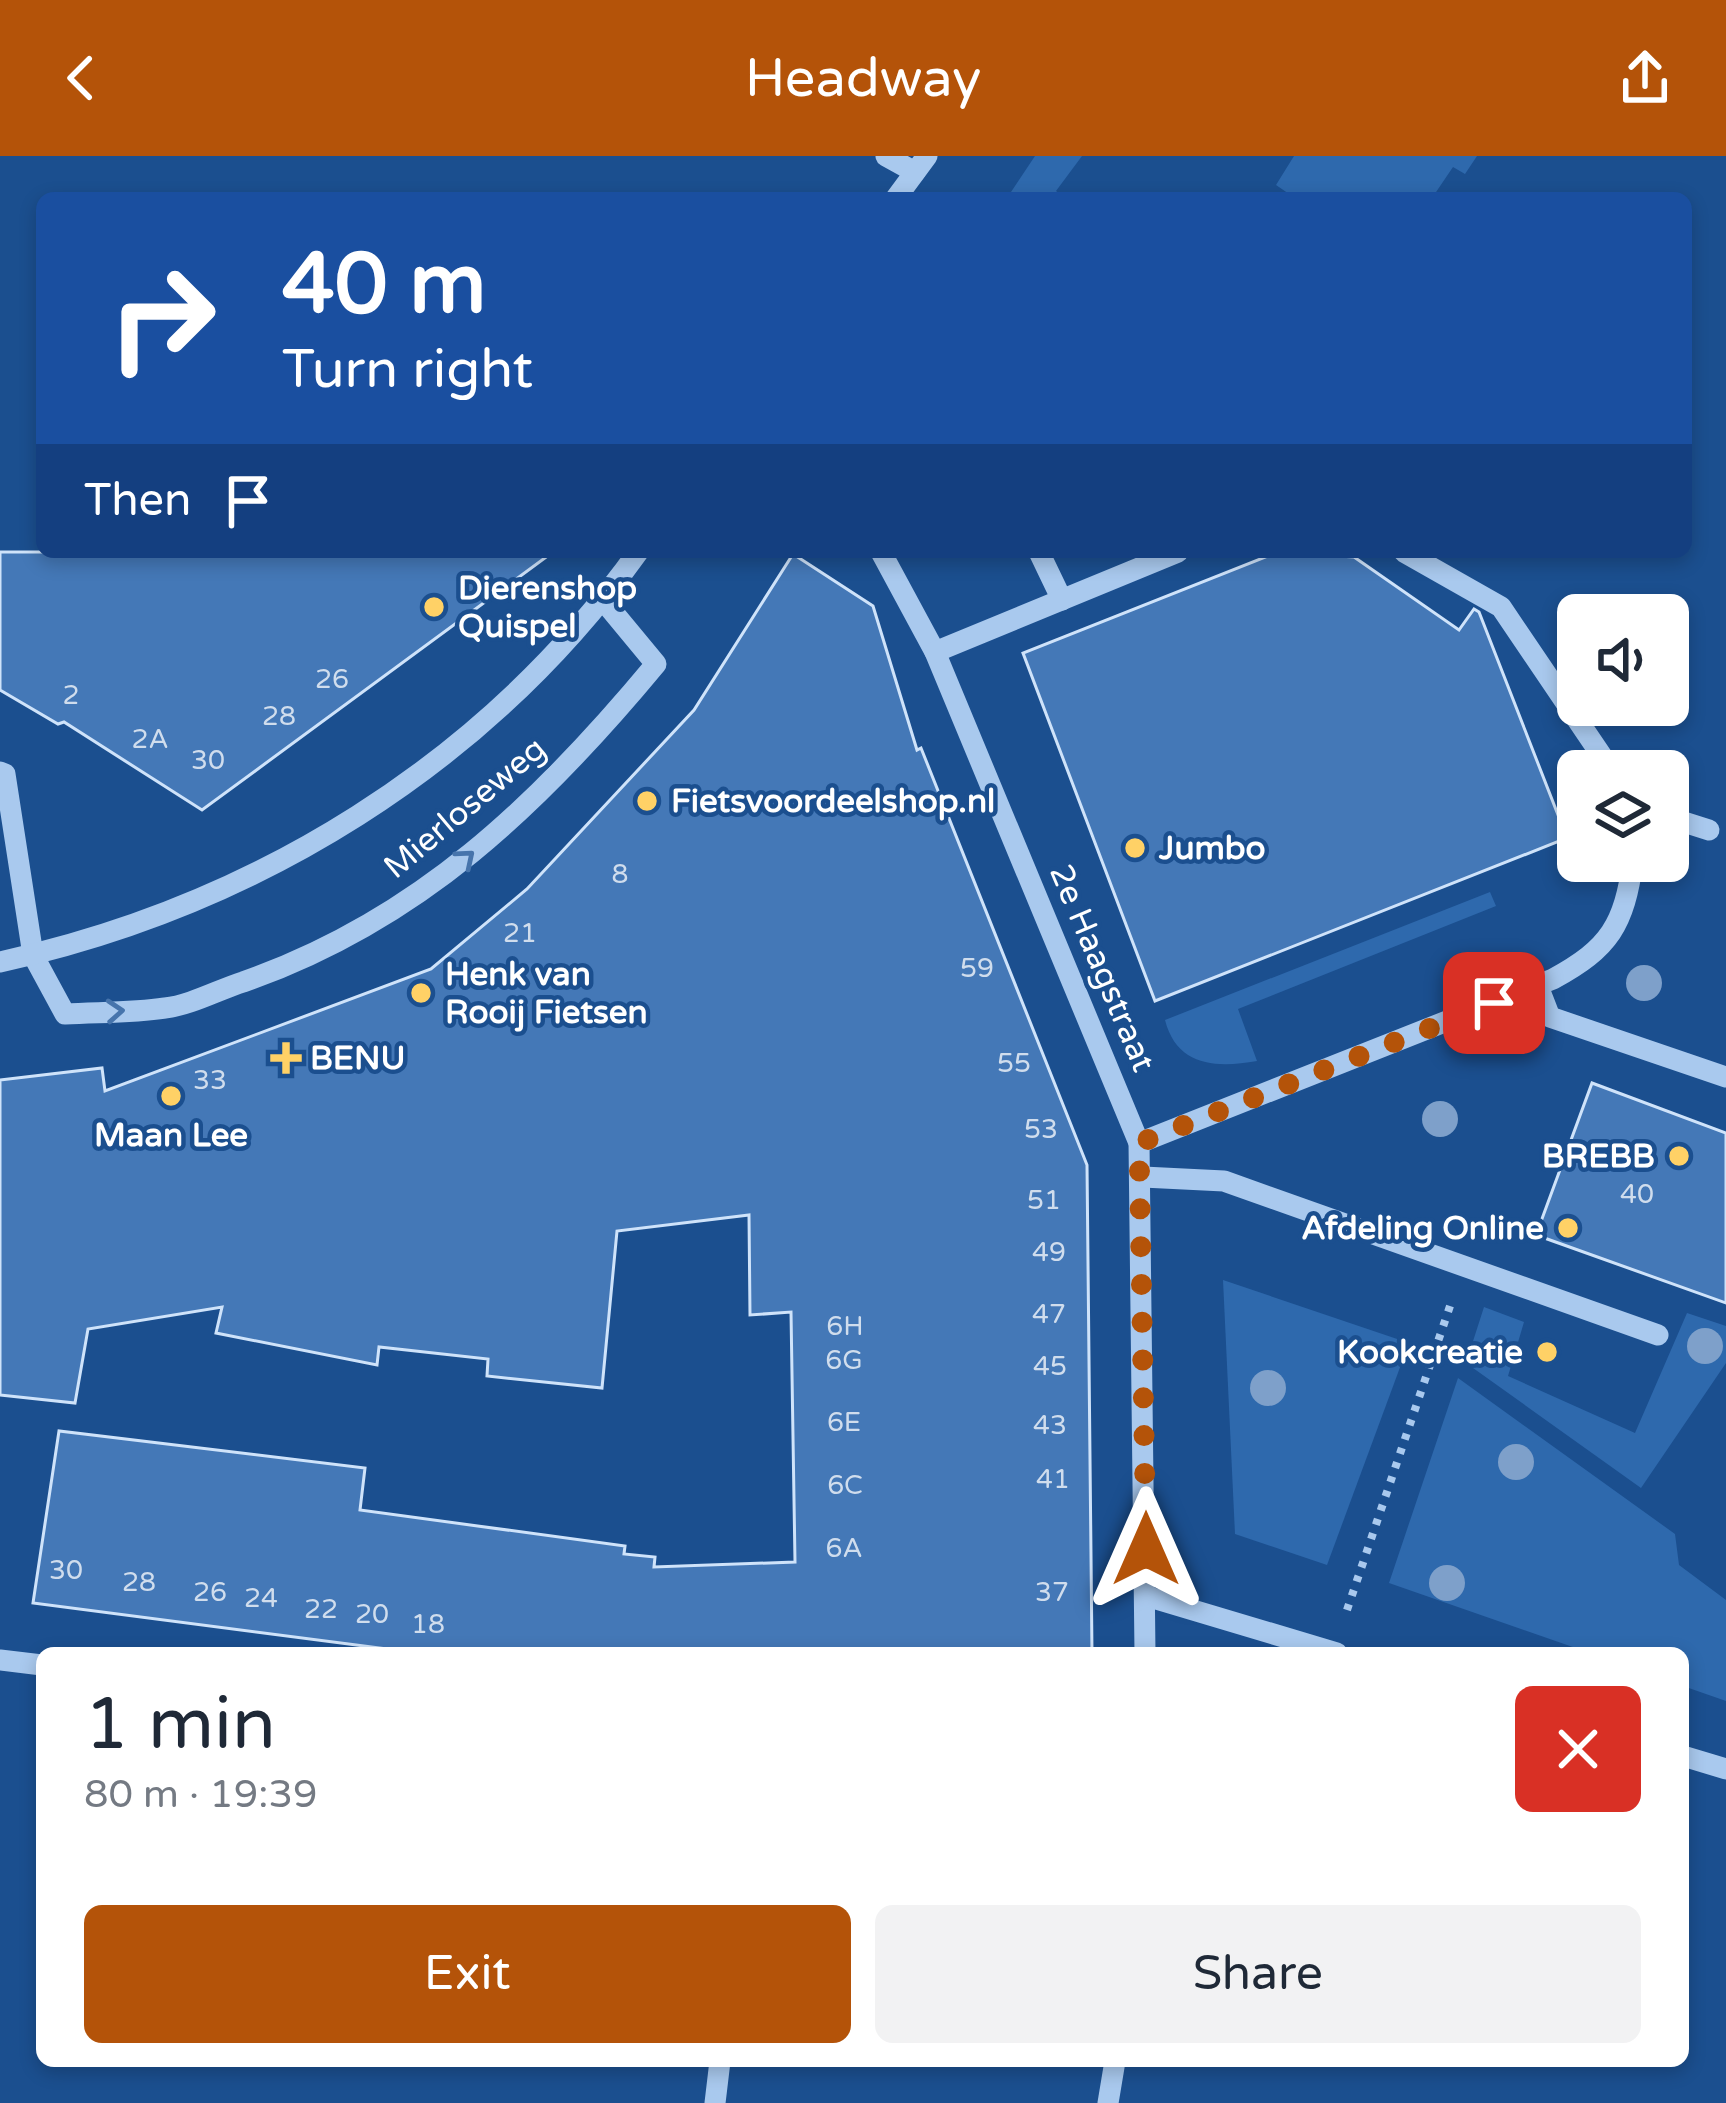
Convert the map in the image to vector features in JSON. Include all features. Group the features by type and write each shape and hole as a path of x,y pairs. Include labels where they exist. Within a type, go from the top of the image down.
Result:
{"street":[{"path":"886,156 921,164 900,192"},
{"name":"Mierloseweg","path":"0,962 33,955 271,869 382,802 525,688 634,558"},
{"name":"2e Haagstraat","path":"884,558 935,652 1139,1143 1145,1647"},
{"path":"1042,558 1062,600"},
{"path":"935,652 1164,558"},
{"path":"1415,558 1501,607 1598,750"},
{"name":"Mierloseweg","path":"33,955 65,1014 168,1008 316,956 421,896 589,746 656,664 603,600"},
{"path":"0,772 5,774 33,955"},
{"path":"1689,824 1708,830"},
{"path":"1139,1143 1538,986 1592,957 1608,940 1630,882"},
{"path":"1538,986 1550,1017 1726,1077"},
{"path":"1143,1177 1224,1180 1658,1335"},
{"path":"1146,1596 1318,1647"},
{"path":"0,1660 36,1664"},
{"path":"1689,1758 1726,1769"},
{"path":"715,2103 719,2067"},
{"path":"1108,2103 1114,2067"}],"path":[{"path":"1337,1647 1464,1266"}],"shaded area":[{"path":"1035,156 1082,156 1057,192 1011,192"},
{"path":"1294,156 1477,156 1465,174 1453,167 1436,192 1286,192 1276,185"},
{"path":"1490,892 1496,906 1238,1009 1257,1061 1200,1061 1171,1036 1165,1020"},
{"path":"1223,1280 1409,1343 1327,1565 1235,1534"},
{"path":"1484,1307 1524,1322 1508,1376 1635,1433 1687,1313 1726,1326 1726,1363 1641,1488 1466,1363"},
{"path":"1458,1378 1675,1534 1679,1565 1726,1600 1726,1701 1689,1688 1689,1647 1573,1647 1389,1583"}],"building":[{"path":"0,552 36,552 36,558 545,558 202,810 64,722 58,724 0,690"},
{"path":"790,558 799,558 873,606 917,750 921,748 1087,1165 1092,1647 372,1647 33,1603 59,1431 365,1468 360,1510 625,1546 624,1554 655,1557 654,1567 795,1562 791,1312 750,1315 749,1215 617,1231 602,1388 487,1376 488,1359 379,1347 377,1365 216,1333 222,1307 88,1329 75,1403 0,1395 0,1080 102,1068 105,1091 431,969 527,889 694,710"},
{"path":"1263,558 1355,558 1459,630 1474,609 1479,612 1557,812 1557,842 1155,1001 1023,653"},
{"path":"1592,1083 1726,1133 1726,1303 1536,1235"}],"place":[{"name":"Dierenshop Quispel","path":"434,607"},
{"name":"Fietsvoordeelshop.nl","path":"647,801"},
{"name":"Jumbo","path":"1135,848"},
{"name":"Henk van Rooij Fietsen","path":"421,993"},
{"name":"BENU","path":"286,1058"},
{"name":"Maan Lee","path":"171,1096"},
{"name":"BREBB","path":"1679,1156"},
{"name":"Afdeling Online","path":"1568,1228"},
{"name":"Kookcreatie","path":"1547,1352"}],"route":[{"path":"1146,1549 1139,1143 1494,1003"}]}
